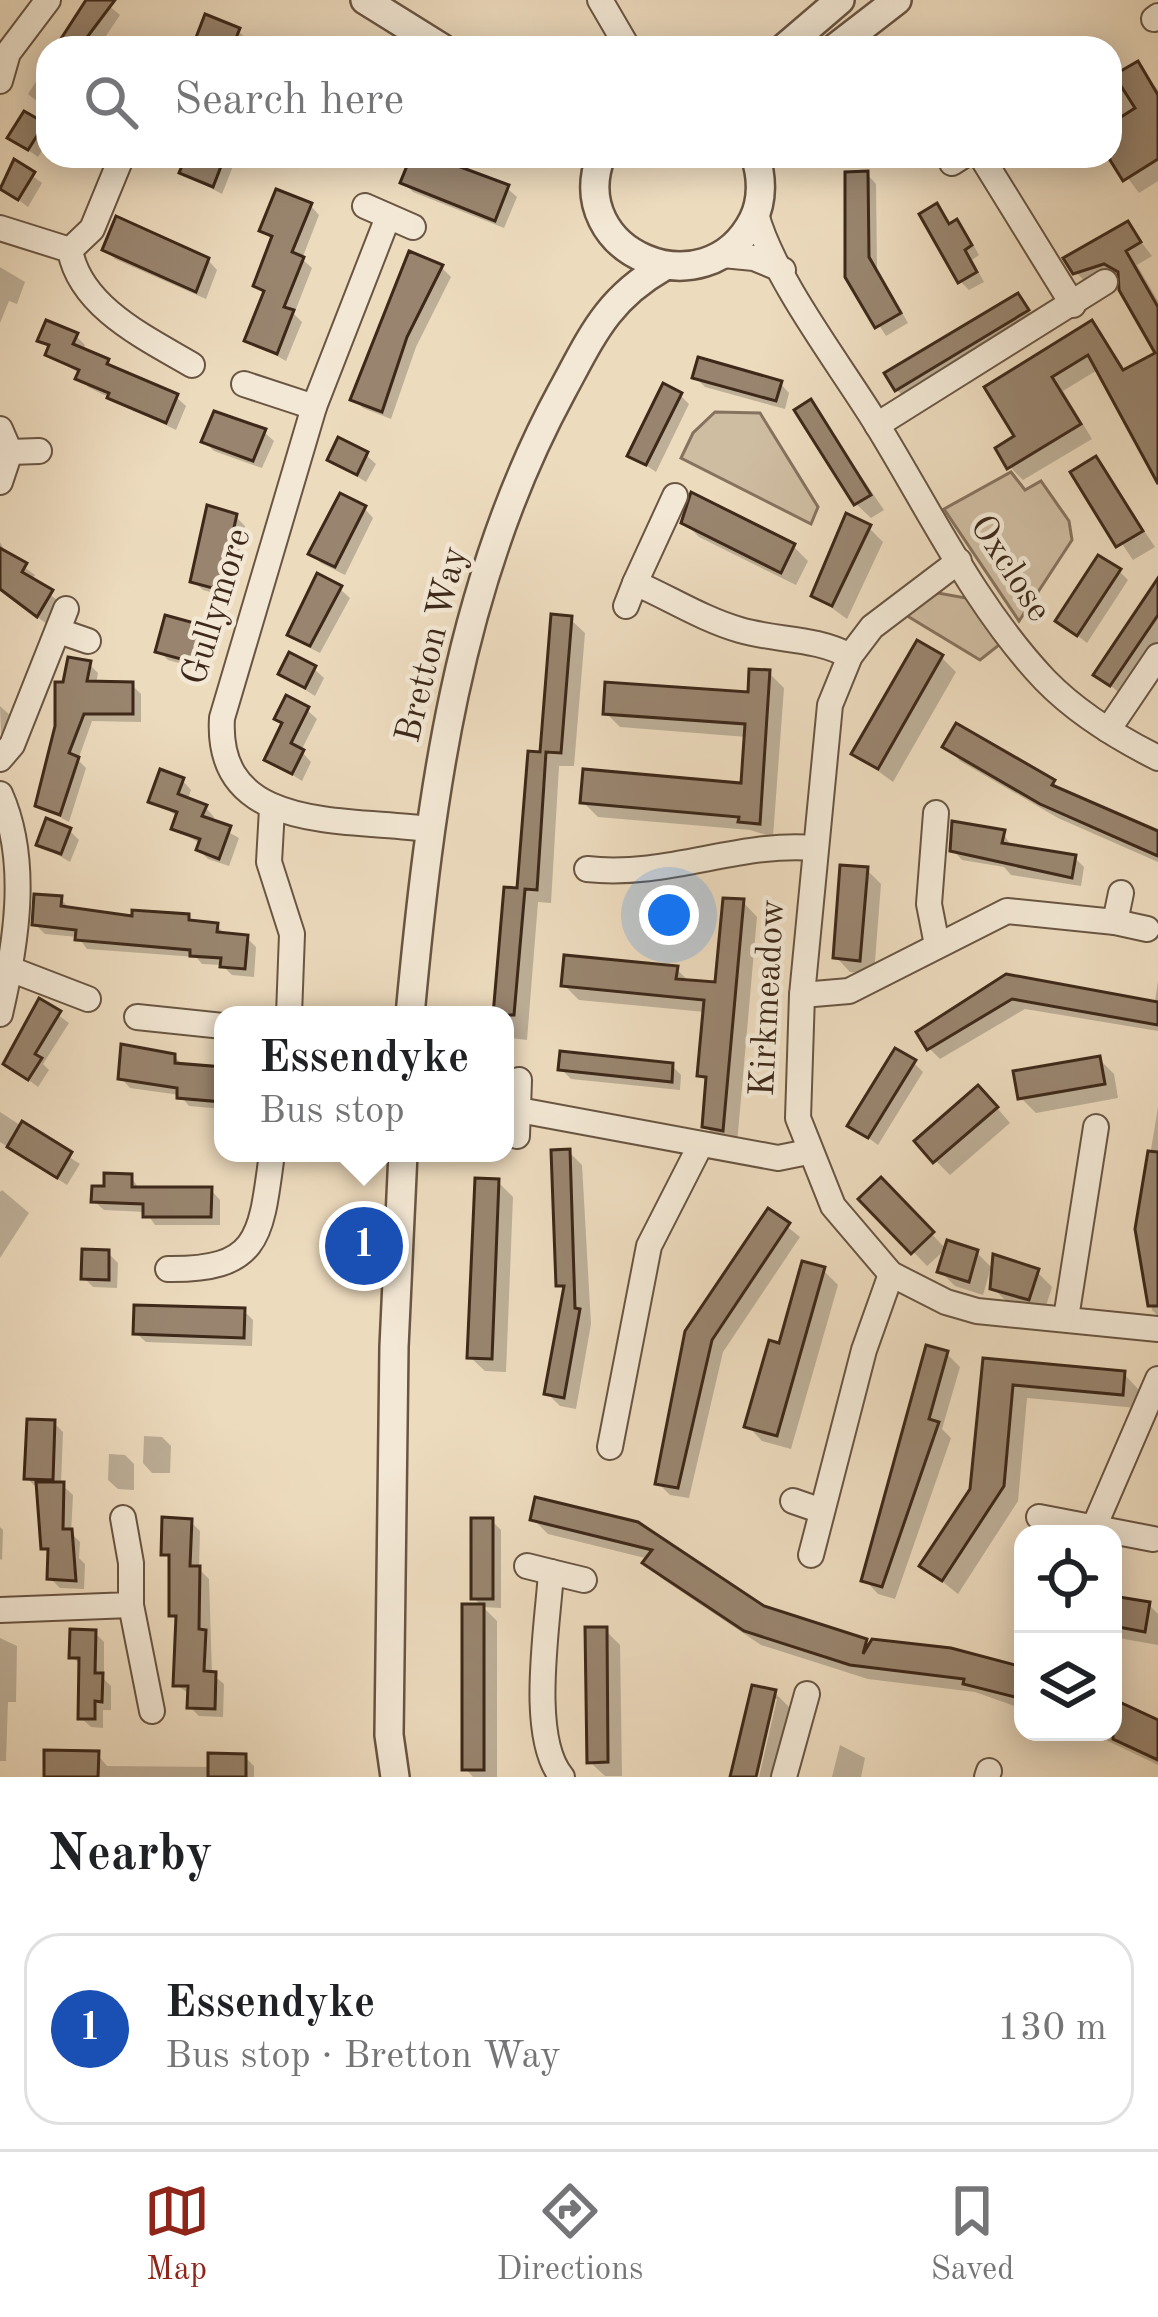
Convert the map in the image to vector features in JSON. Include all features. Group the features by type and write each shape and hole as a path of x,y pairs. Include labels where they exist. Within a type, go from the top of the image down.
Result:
{"street":[{"path":"0,81 8,53 48,0"},
{"path":"365,0 423,36"},
{"path":"600,0 621,36"},
{"path":"798,36 840,0"},
{"path":"850,36 897,0"},
{"path":"70,250 92,229 117,168"},
{"name":"Bretton Way","path":"594,168 612,268 604,314"},
{"path":"723,256 743,237 756,214 757,168"},
{"path":"988,168 1073,305"},
{"name":"Gullymore","path":"272,809 244,794 226,770 223,718 376,212 413,227"},
{"name":"Oxclose","path":"756,214 783,270 1010,640 1058,691 1108,730 1158,758"},
{"path":"604,225 619,245 663,267 684,268 723,256 754,258 783,270"},
{"path":"0,228 70,250"},
{"path":"70,250 73,270 125,325 192,365"},
{"name":"Bretton Way","path":"411,1006 428,829 455,684 489,559 544,424 604,314 626,290 663,267"},
{"path":"877,425 1105,282"},
{"path":"244,384 314,407"},
{"path":"0,482 5,441 39,451"},
{"path":"675,496 631,594 764,635 816,640 850,656"},
{"name":"Kirkmeadow","path":"959,562 872,627 850,656 830,705 796,1085 808,1152 833,1206 891,1274 946,1302 977,1311 1158,1330"},
{"path":"0,759 12,745 63,620 88,641"},
{"path":"1108,730 1158,656"},
{"path":"0,794 16,854 10,969 0,1014"},
{"path":"290,1006 293,946 269,862 272,809 428,829"},
{"path":"936,813 929,904 937,946"},
{"name":"Kirkmeadow","path":"602,879 779,849 815,848"},
{"path":"1115,922 1121,893"},
{"path":"802,995 850,991 1007,911 1147,929"},
{"path":"10,969 88,999"},
{"path":"137,1017 208,1017"},
{"path":"519,1080 518,1123 778,1158 808,1152"},
{"path":"1066,1318 1096,1127"},
{"path":"610,1447 606,1410 650,1246 700,1146"},
{"path":"168,1269 218,1268 240,1258 259,1221 270,1162"},
{"path":"395,1777 389,1735 394,1347 403,1162"},
{"path":"1062,1165 1089,1170"},
{"path":"240,1258 259,1280"},
{"path":"811,1555 819,1510 891,1274"},
{"path":"1095,1525 1158,1378"},
{"path":"793,1501 819,1510"},
{"path":"1039,1517 1083,1525"},
{"path":"122,1518 131,1563 131,1605 152,1711"},
{"path":"1122,1533 1153,1539"},
{"path":"562,1777 546,1750 539,1569 584,1580"},
{"path":"0,1610 131,1605"},
{"path":"784,1777 807,1694"},
{"path":"377,1777 389,1735"}],"shaded area":[{"path":"715,412 760,413 818,507 811,524 681,458 693,433"},
{"path":"1011,472 1025,490 1041,481 1069,521 1072,540 1019,621 944,509"},
{"path":"938,593 966,598 999,645 980,660 904,614"}],"building":[{"path":"86,0 115,0 88,36 63,36"},
{"path":"205,14 240,28 237,36 197,36"},
{"path":"1138,61 1158,95 1158,159 1123,181 1115,168 1122,168 1122,116 1135,108 1122,88 1122,70"},
{"path":"24,111 36,118 36,137 28,150 7,138"},
{"path":"14,159 35,172 18,200 0,189"},
{"path":"181,168 220,168 213,187 179,173"},
{"path":"406,168 463,168 509,185 495,221 400,183"},
{"path":"868,171 869,257 901,313 875,328 845,277 845,172"},
{"path":"276,189 312,203 292,252 304,257 284,307 294,310 277,354 244,341 264,291 253,286 272,236 259,231"},
{"path":"937,203 949,224 957,219 972,245 965,250 977,272 958,283 919,214"},
{"path":"116,216 209,258 196,292 102,250"},
{"path":"1128,221 1141,242 1126,251 1158,307 1158,484 1088,355 1052,377 1081,424 1007,469 995,448 1014,436 984,387 1092,320 1123,370 1155,353 1119,290 1118,272 1104,264 1073,274 1063,258"},
{"path":"409,251 443,265 407,337 382,412 350,400"},
{"path":"1018,293 1029,310 895,391 884,373"},
{"path":"46,320 78,333 73,344 109,359 107,364 178,394 166,423 107,398 109,393 75,379 79,370 45,355 49,345 37,341"},
{"path":"698,357 782,381 776,401 692,378"},
{"path":"663,383 682,393 646,465 627,456"},
{"path":"811,399 871,495 854,505 794,410"},
{"path":"214,411 266,429 253,461 201,442"},
{"path":"338,437 368,452 357,475 327,460"},
{"path":"1096,456 1143,531 1116,547 1070,472"},
{"path":"691,492 795,544 781,573 681,523"},
{"path":"340,493 366,506 335,567 308,554"},
{"path":"207,505 237,514 220,590 190,582"},
{"path":"846,513 871,525 832,606 811,596"},
{"path":"0,548 27,563 22,572 53,590 37,617 0,589"},
{"path":"1098,555 1121,569 1077,636 1055,621"},
{"path":"317,573 342,586 310,646 287,635"},
{"path":"1158,578 1158,615 1110,686 1093,675"},
{"path":"551,614 572,616 561,753 546,752 537,890 525,889 514,1015 514,1006 494,1006 504,887 517,888 528,751 540,752"},
{"path":"165,615 209,627 199,664 155,652"},
{"path":"917,640 943,655 878,769 851,754"},
{"path":"289,652 316,666 305,688 278,674"},
{"path":"68,657 91,661 87,681 133,682 133,714 84,714 69,753 79,757 60,815 35,806 55,726 55,682 63,682"},
{"path":"749,669 770,670 760,824 738,822 739,817 580,803 583,769 741,783 745,724 603,714 605,682 748,692"},
{"path":"286,695 309,707 291,743 304,750 292,774 264,760 282,723 274,719"},
{"path":"956,723 1055,780 1052,785 1158,831 1158,856 1040,804 942,747"},
{"path":"160,769 184,778 178,794 207,805 202,816 231,826 219,859 196,850 200,839 171,829 177,812 148,802"},
{"path":"46,818 71,828 61,854 36,845"},
{"path":"952,821 1005,830 1002,843 1076,855 1072,878 950,851"},
{"path":"840,865 868,867 860,961 833,958"},
{"path":"34,894 62,896 61,906 132,916 132,910 189,914 189,920 218,923 217,932 248,935 245,969 220,967 221,958 190,956 190,950 75,940 76,930 32,925"},
{"path":"723,898 744,899 723,1131 702,1127 706,1077 697,1076 704,1000 561,986 564,955 678,966 676,979 715,982"},
{"path":"1006,974 1158,1002 1158,1025 1012,999 927,1050 916,1032"},
{"path":"39,998 61,1011 35,1054 42,1058 28,1080 3,1064"},
{"path":"121,1044 175,1054 175,1063 214,1066 214,1101 177,1098 177,1088 118,1079"},
{"path":"895,1048 916,1060 868,1138 847,1126"},
{"path":"560,1051 673,1063 672,1082 558,1070"},
{"path":"1100,1056 1105,1084 1018,1099 1013,1071"},
{"path":"978,1085 998,1107 933,1163 914,1141"},
{"path":"22,1121 72,1152 57,1178 7,1147"},
{"path":"570,1149 575,1308 580,1309 564,1398 544,1394 564,1286 556,1286 551,1150"},
{"path":"1148,1151 1158,1152 1158,1306 1148,1306 1135,1229"},
{"path":"104,1173 132,1174 132,1187 212,1187 211,1217 143,1217 143,1204 91,1202 92,1186 104,1186"},
{"path":"881,1177 934,1232 911,1254 858,1199"},
{"path":"475,1178 499,1179 492,1359 467,1358"},
{"path":"768,1208 790,1223 712,1340 678,1488 655,1484 685,1331"},
{"path":"947,1240 978,1250 969,1282 937,1272"},
{"path":"82,1249 109,1250 109,1280 81,1279"},
{"path":"993,1254 1039,1269 1029,1300 990,1289"},
{"path":"802,1261 825,1267 777,1436 744,1427 769,1340 779,1343"},
{"path":"134,1305 245,1308 244,1338 133,1334"},
{"path":"926,1345 948,1351 929,1419 939,1422 882,1587 861,1581"},
{"path":"983,1358 1125,1371 1123,1395 1013,1385 1004,1486 942,1581 919,1566 970,1489"},
{"path":"27,1419 55,1420 53,1480 24,1479"},
{"path":"36,1482 64,1482 63,1529 72,1529 76,1581 47,1579 48,1549 41,1549"},
{"path":"535,1497 638,1522 764,1606 867,1639 863,1654 872,1639 951,1648 1014,1665 1014,1697 963,1684 964,1679 850,1665 744,1631 642,1563 652,1550 530,1520"},
{"path":"162,1517 192,1519 190,1566 200,1566 199,1629 206,1630 204,1671 216,1672 215,1709 187,1708 188,1686 173,1686 176,1616 169,1616 169,1555 161,1555"},
{"path":"471,1518 493,1518 493,1599 471,1599"},
{"path":"1122,1597 1150,1602 1145,1632 1122,1628"},
{"path":"462,1604 484,1604 484,1770 462,1770"},
{"path":"585,1627 607,1627 608,1762 587,1763"},
{"path":"70,1629 96,1630 95,1673 103,1673 102,1702 95,1701 95,1719 78,1719 79,1658 69,1658"},
{"path":"752,1685 776,1690 756,1777 730,1777"},
{"path":"1122,1703 1158,1720 1158,1760 1117,1741 1122,1741"},
{"path":"44,1750 99,1751 98,1777 44,1777"},
{"path":"208,1753 246,1754 246,1777 208,1777"}],"place":[{"name":"Essendyke","path":"364,1246"}]}
